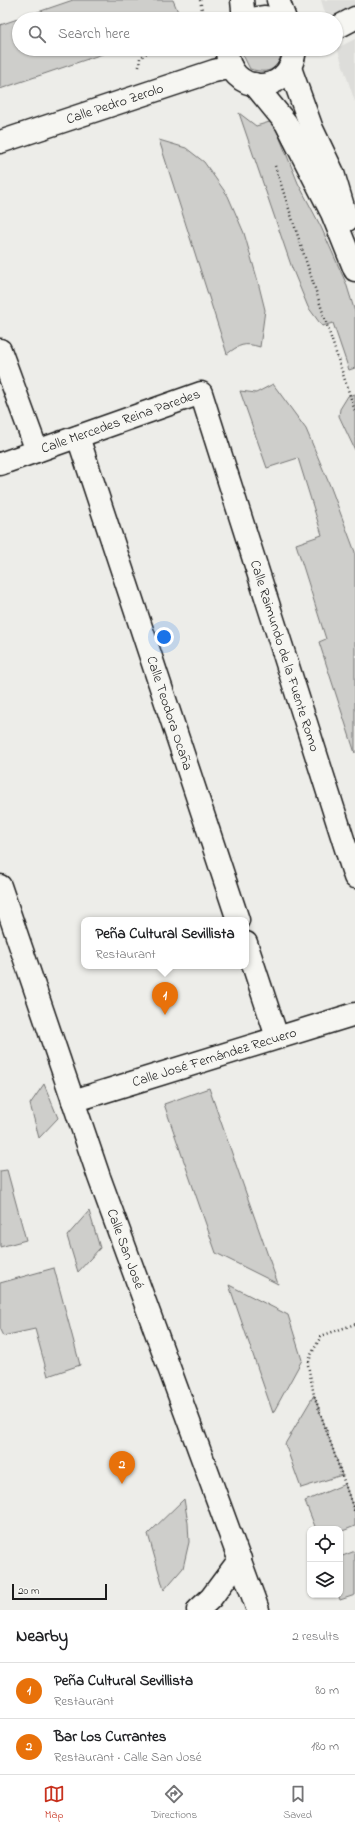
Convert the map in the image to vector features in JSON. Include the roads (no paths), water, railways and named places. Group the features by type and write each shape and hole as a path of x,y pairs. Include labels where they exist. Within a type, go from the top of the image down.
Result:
{"street":[{"path":"242,0 243,12"},
{"path":"278,0 282,12"},
{"path":"343,24 355,18"},
{"path":"229,58 244,81 264,85 275,82 284,76 293,58"},
{"name":"Calle Pedro Zerolo","path":"0,142 214,71 229,58"},
{"path":"293,58 312,129 333,173 355,246"},
{"path":"254,84 286,123 332,214 355,270"},
{"path":"0,350 37,451"},
{"name":"Calle Mercedes Reina Paredes","path":"0,464 201,394 215,434"},
{"name":"Calle Raimundo de la Fuente Romo","path":"215,434 355,877"},
{"name":"Calle Teodora Ocaña","path":"78,438 237,917"},
{"name":"Calle San José","path":"0,886 73,1101 258,1610"},
{"path":"249,952 277,1037"},
{"name":"Calle José Fernández Recuero","path":"73,1101 355,1014"},
{"path":"198,1610 211,1598 240,1559"}],"place":[{"name":"Peña Cultural Sevillista","path":"165,1015"},
{"name":"Bar Los Currantes","path":"122,1484"}]}
